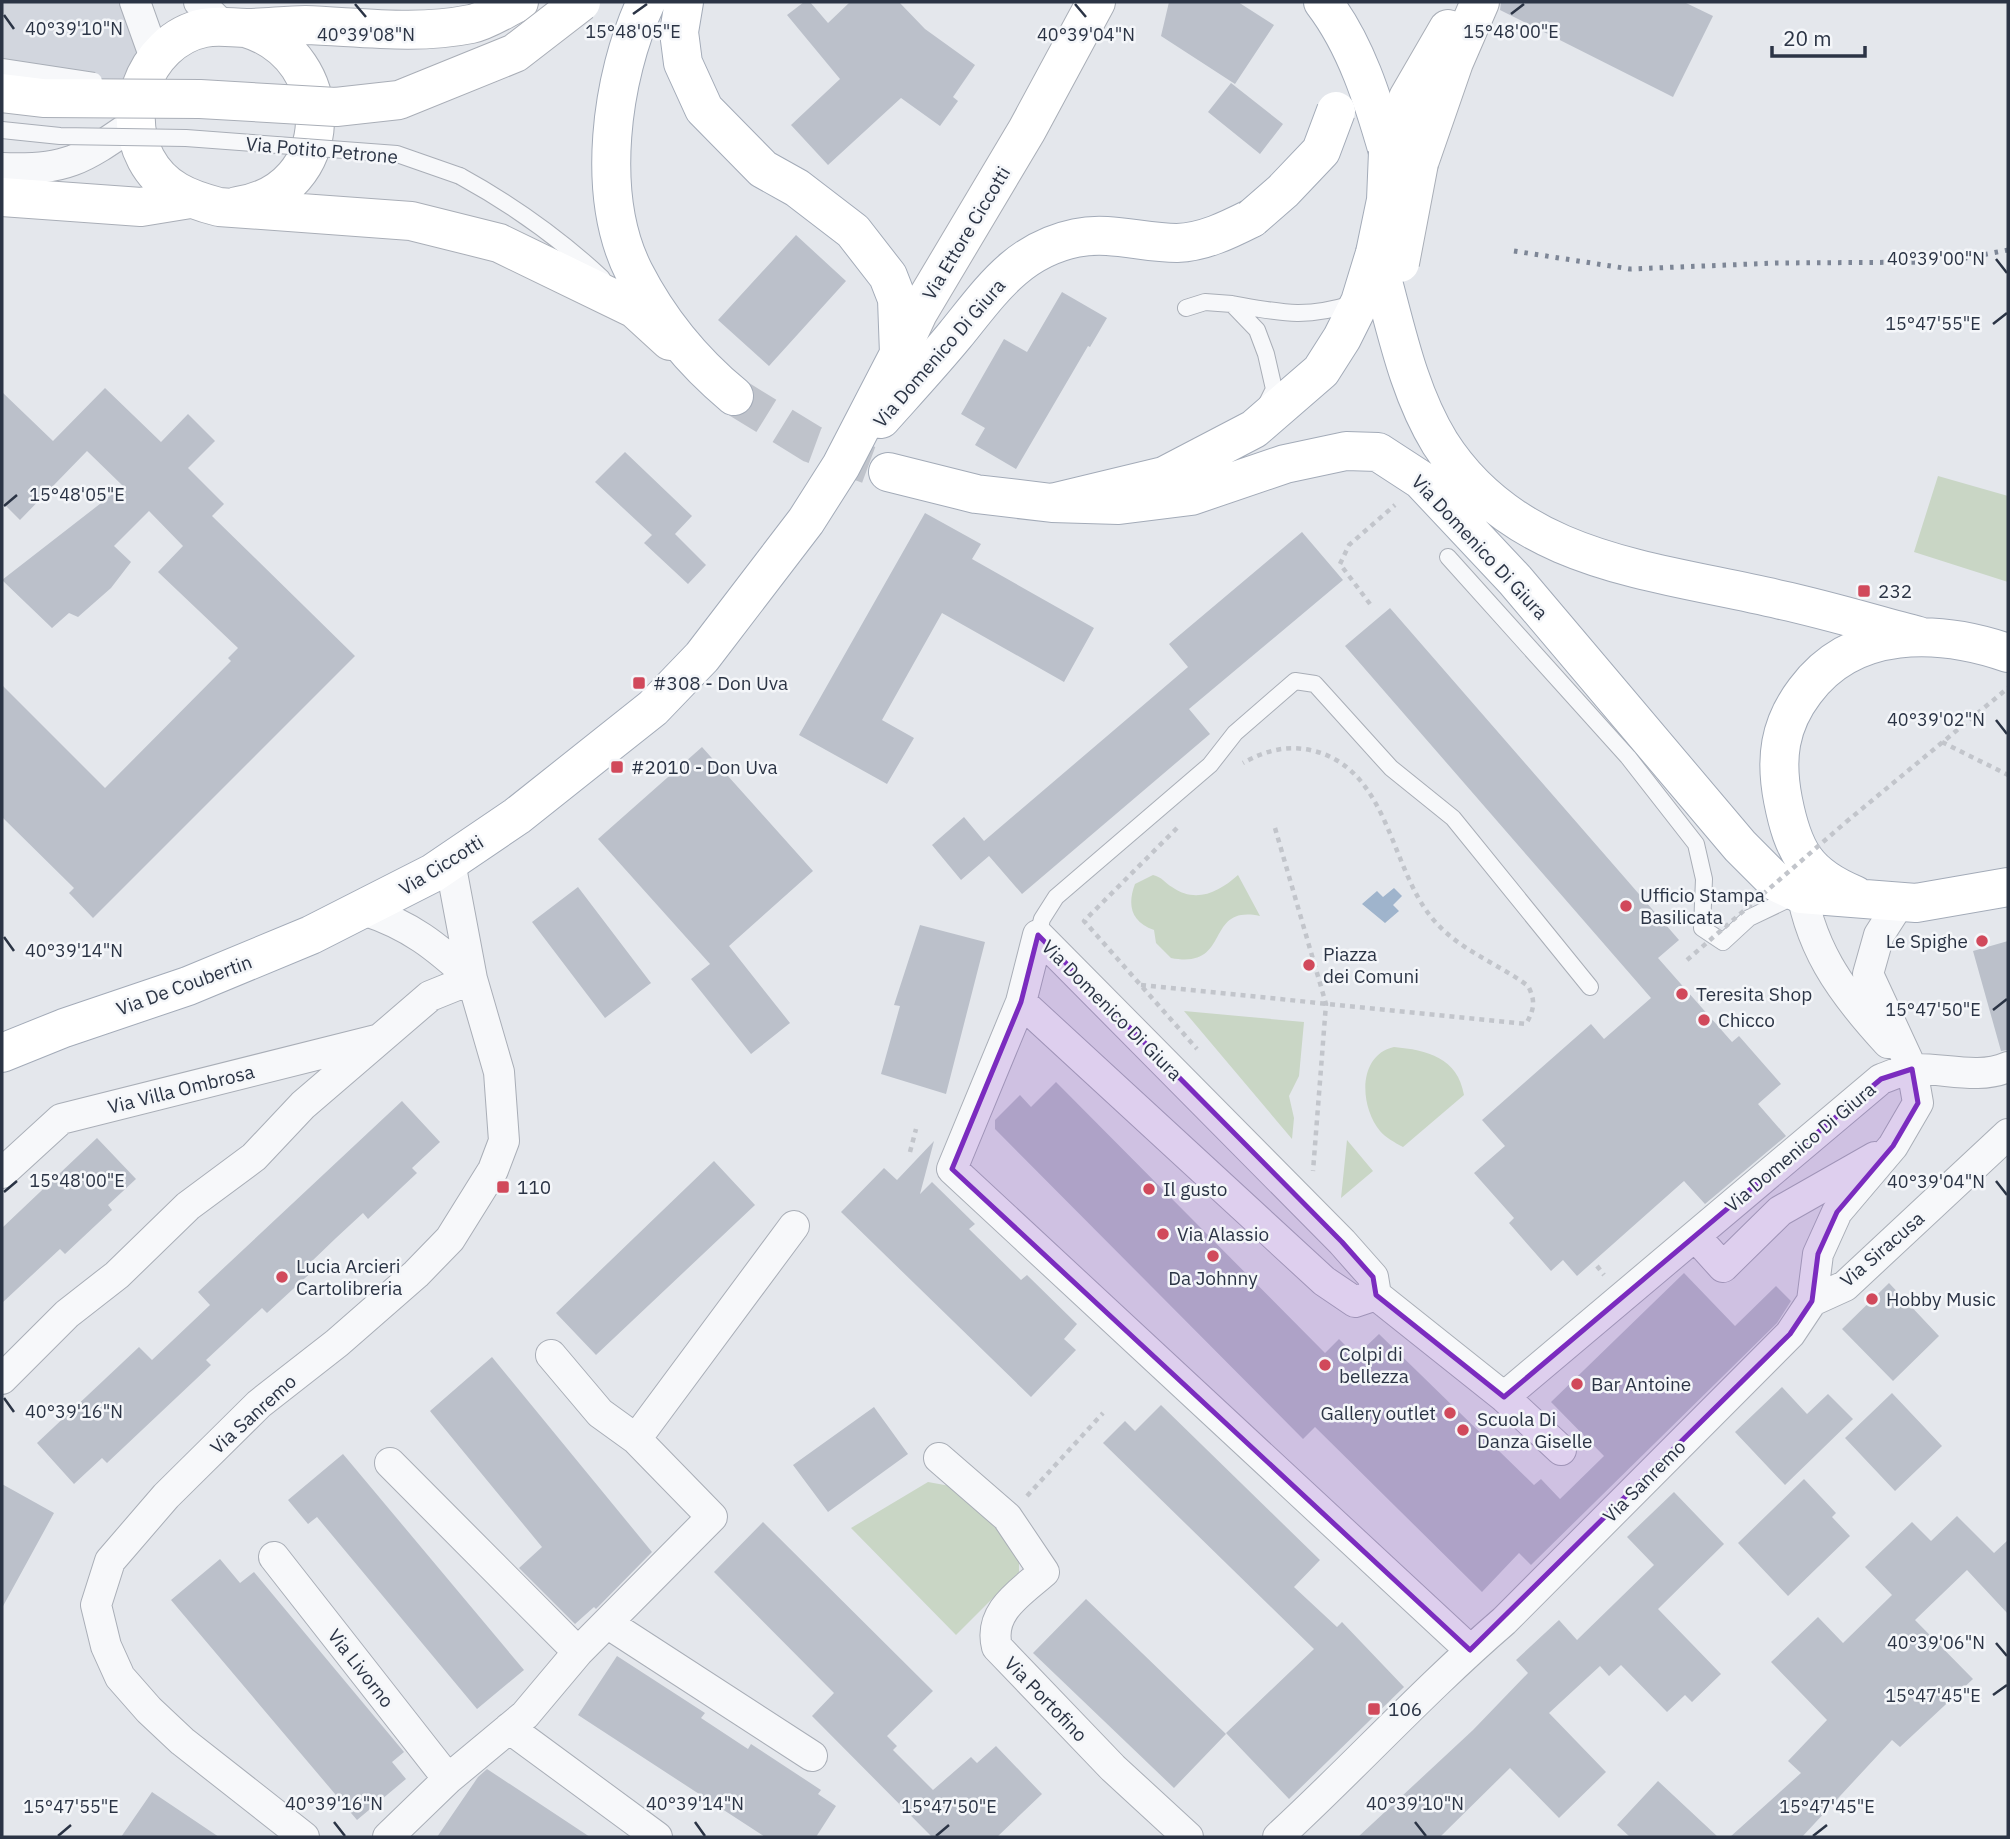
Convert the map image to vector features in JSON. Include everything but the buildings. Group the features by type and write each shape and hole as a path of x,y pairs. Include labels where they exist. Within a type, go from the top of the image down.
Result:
{"main road":[{"path":"519,2 472,24 390,30 223,18 184,35 155,58 146,72 136,102 135,123 142,150 149,165 173,190 204,203 411,221 499,243 635,309 733,396"},
{"path":"2,93 43,98 200,99 336,107 399,100 515,53 581,2"},
{"path":"646,2 621,69 611,127 618,223 634,271 698,366"},
{"path":"684,2 679,32 683,63 704,109 763,169 832,213 871,251 888,276 897,299 899,354"},
{"name":"Via Ettore Ciccotti","path":"841,466 918,313 1027,130 1096,2"},
{"path":"1323,2 1350,47 1373,102 1403,158"},
{"path":"1403,158 1408,98 1433,52 1466,2"},
{"path":"1480,2 1454,62 1403,158 1386,200 1387,258 1405,365 1419,403 1440,443 1465,478 1496,508 1546,539 1621,567 1781,600 1919,636"},
{"path":"2,197 141,207 259,201 279,190 298,171 315,132 314,95 302,68 280,44 223,18"},
{"name":"Via Domenico Di Giura","path":"841,466 956,334 984,296 1039,250 1077,238 1124,236 1177,243 1220,235 1252,218 1283,191 1321,151 1336,111 1350,47"},
{"path":"1052,503 1164,476 1254,429 1321,371 1387,258"},
{"name":"Via Domenico Di Giura","path":"888,472 976,494 1052,503 1119,505 1191,496 1285,464 1346,451 1378,452 1421,480 1515,580 1740,846 1776,882 1801,894 1882,900 1948,900 2008,887"},
{"name":"Via Ciccotti","path":"363,910 450,862 517,816 653,708 702,657 806,521 841,466"},
{"name":"Via Domenico Di Giura","path":"1882,900 1833,886 1816,874 1796,849 1787,823 1777,760 1782,733 1792,708 1819,672 1844,653 1878,642 1919,636 1985,645 2008,653"},
{"name":"Via De Coubertin","path":"2,1053 65,1028 188,986 363,910"}],"street":[{"path":"135,2 155,58"},
{"path":"2,168 44,170 88,156 135,123"},
{"name":"Via Domenico Di Giura","path":"1504,1397 1881,1079 1912,1069 1839,986 1812,938 1801,894 1796,849"},
{"name":"Via Sanremo","path":"304,1837 274,1828 182,1741 120,1677 106,1646 96,1605 110,1561 166,1496 260,1404 337,1343 416,1274 450,1239 493,1170 503,1141 499,1072 472,979 450,862"},
{"path":"1882,900 1880,935 1868,974 1912,1069 1957,1074 1998,1071 2008,1067"},
{"path":"2,1378 67,1314 117,1275 188,1206 254,1157 303,1105 430,996 472,979 445,955 399,922 363,910"},
{"name":"Via Domenico Di Giura","path":"1021,1002 1038,935"},
{"name":"Via Domenico Di Giura","path":"1038,935 1342,1242 1373,1277 1376,1295 1504,1397 1561,1450"},
{"path":"1376,1295 1355,1301 1324,1280 1021,1002 952,1169 1470,1650"},
{"name":"Via Villa Ombrosa","path":"2,1173 61,1119 380,1040"},
{"name":"Via Sanremo","path":"1278,1837 1539,1586 1790,1334 1812,1301 1818,1254 1838,1212 1894,1146 1919,1103 1912,1069"},
{"name":"Via Siracusa","path":"1812,1301 1845,1286 2008,1134"},
{"name":"Via Domenico Di Giura","path":"1695,1236 1723,1267 1780,1211 1894,1146"},
{"path":"636,1440 794,1226"},
{"path":"388,1837 447,1779 525,1715 578,1652 712,1517 636,1440 600,1413 551,1355"},
{"name":"Via Portofino","path":"939,1458 1007,1517 1044,1572 1000,1612 993,1633 997,1647 1113,1768 1188,1837"},
{"path":"390,1463 578,1652"},
{"name":"Via Livorno","path":"274,1557 447,1779"},
{"path":"607,1623 812,1756"},
{"path":"509,1728 657,1837"}],"lane":[{"path":"2,67 54,77 131,85 200,99"},
{"name":"Via Potito Petrone","path":"2,130 60,136 186,138 397,154 460,176 514,206 558,237 635,309"},
{"path":"1185,308 1205,302 1298,315 1327,312 1360,302"},
{"path":"1232,304 1257,330 1274,389 1254,429"},
{"path":"1448,557 1628,757 1696,844 1704,879 1702,929 1723,942 1749,918 1801,894"},
{"path":"1038,935 1042,919 1056,897 1210,765 1234,733 1294,681 1315,684 1391,768 1453,818 1590,986"}],"path":[{"path":"1370,604 1340,565 1349,545 1397,503"},
{"path":"1687,960 1846,822 2008,688"},
{"path":"1942,742 2008,775"},
{"path":"1141,985 1526,1024 1534,1003 1528,986 1476,956 1441,929 1430,916 1371,796 1349,769 1322,753 1290,748 1256,756 1235,770"},
{"path":"1180,824 1084,921 1204,1056"},
{"path":"1275,828 1326,1004 1312,1179 1303,1169"},
{"path":"910,1152 916,1129"},
{"path":"1007,1517 1103,1413"}],"highlighted area":[{"path":"1038,935 1342,1242 1373,1277 1376,1295 1504,1397 1881,1079 1912,1069 1918,1103 1893,1146 1837,1212 1818,1254 1812,1301 1790,1334 1470,1650 952,1169 1021,1002"}],"shaded area":[{"path":"2,2 135,2 141,87 2,67"}],"green space":[{"path":"1938,476 2008,496 2008,582 1914,552"},
{"path":"1153,875 1181,892 1198,895 1215,891 1238,875 1260,916 1242,915 1231,919 1203,955 1190,959 1171,958 1156,943 1154,930 1140,922 1131,906 1135,884"},
{"path":"1184,1011 1304,1022 1299,1076 1289,1096 1294,1118 1292,1139"},
{"path":"1394,1047 1429,1054 1448,1064 1461,1082 1464,1095 1403,1147 1380,1131 1368,1108 1366,1095 1368,1070 1382,1052"},
{"path":"1347,1140 1373,1171 1341,1198"},
{"path":"928,1482 961,1488 1019,1552 1019,1572 956,1635 851,1528"}],"water":[{"path":"1394,888 1402,896 1393,905 1399,911 1385,923 1362,904 1377,891 1383,897"}],"tunnel":[{"path":"734,396 812,444 888,472"}],"railway":[{"path":"1514,251 1630,269 1777,263 1945,262 2008,250"}],"place":[{"name":"232","path":"1864,591"},
{"name":"#308 - Don Uva","path":"639,683"},
{"name":"#2010 - Don Uva","path":"617,767"},
{"name":"Ufficio Stampa Basilicata","path":"1626,906"},
{"name":"Le Spighe","path":"1982,941"},
{"name":"Piazza dei Comuni","path":"1309,965"},
{"name":"Teresita Shop","path":"1682,994"},
{"name":"Chicco","path":"1704,1020"},
{"name":"110","path":"503,1187"},
{"name":"Il gusto","path":"1149,1189"},
{"name":"Via Alassio","path":"1163,1234"},
{"name":"Da Johnny","path":"1213,1256"},
{"name":"Lucia Arcieri Cartolibreria","path":"282,1277"},
{"name":"Hobby Music","path":"1872,1299"},
{"name":"Colpi di bellezza","path":"1325,1365"},
{"name":"Bar Antoine","path":"1577,1384"},
{"name":"Gallery outlet","path":"1450,1413"},
{"name":"Scuola Di Danza Giselle","path":"1463,1430"},
{"name":"106","path":"1374,1709"}]}
